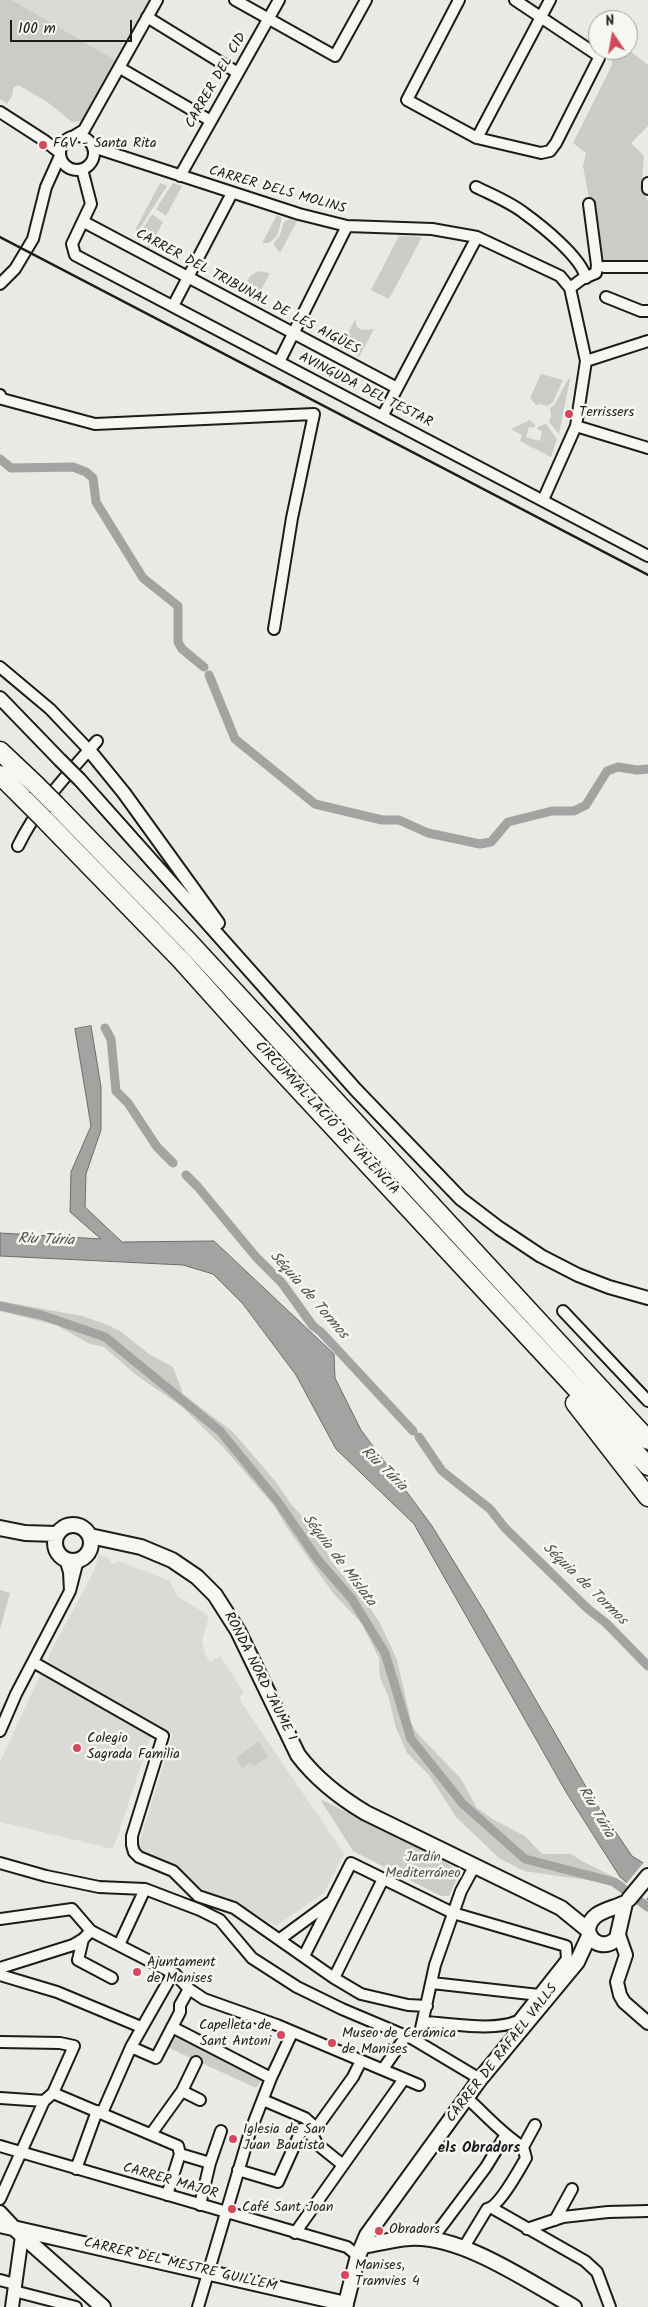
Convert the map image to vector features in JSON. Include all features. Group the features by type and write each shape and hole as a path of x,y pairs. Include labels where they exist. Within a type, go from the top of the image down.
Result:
{"highway":[{"name":"CIRCUMVAL·LACIÓ DE VALÈNCIA","path":"0,751 55,804 201,955 648,1440"},
{"name":"CIRCUMVAL·LACIÓ DE VALÈNCIA","path":"0,775 181,960 260,1048 648,1466"},
{"path":"443,1245 504,1320 554,1376 648,1497"}],"main road":[{"path":"25,1533 67,1557 84,1557 90,1541 81,1526 75,1524 63,1527 56,1534 54,1540 67,1557"},
{"path":"0,1528 25,1533 56,1534"},
{"name":"RONDA NORD JAUME I","path":"90,1541 141,1547 172,1560 197,1577 215,1595 238,1631 298,1755 310,1771 337,1796 366,1813 561,1908"},
{"path":"561,1908 589,1933 597,1943 613,1937 627,1901 648,1876"},
{"path":"589,1933 588,1924 599,1914 627,1901"},
{"path":"561,1908 614,1916 613,1937"},
{"name":"CARRER DE RAFAEL VALLS","path":"347,2306 367,2235 589,1933"},
{"name":"CARRER DE RAFAEL VALLS","path":"572,1956 613,1937"},
{"path":"0,2225 38,2239 104,2307"},
{"path":"361,2251 410,2238 432,2239 464,2247 574,2307"},
{"name":"CARRER DEL MESTRE GUILLEM","path":"38,2239 208,2273 347,2306"}],"street":[{"path":"0,284 15,269 33,239 46,187 61,150 74,136 84,130 157,0"},
{"path":"235,0 335,56 366,0"},
{"name":"CARRER DEL CID","path":"180,176 279,0"},
{"path":"459,0 407,100 477,138 541,153 550,151 560,135 599,58 596,54 515,0"},
{"path":"477,138 550,0"},
{"path":"148,17 238,73"},
{"path":"120,68 211,121"},
{"path":"0,112 61,150 64,165 77,170 91,198 90,209 84,222"},
{"path":"51,178 90,165 93,152 88,140 74,136"},
{"name":"CARRER DELS MOLINS","path":"93,152 116,154 232,193 347,226 432,229 477,237 546,268 560,276 570,288"},
{"path":"648,183 648,190"},
{"path":"476,187 524,212 575,258 584,269 586,278"},
{"path":"174,306 232,193"},
{"path":"543,500 576,426 586,361 570,288 596,273 597,265 589,204"},
{"name":"AVINGUDA DEL TESTAR","path":"84,222 72,244 75,255 383,415 648,556"},
{"name":"CARRER DEL TRIBUNAL DE LES AIGÜES","path":"84,222 397,388"},
{"path":"279,362 347,226"},
{"path":"383,415 477,237"},
{"path":"604,267 648,267"},
{"path":"606,297 641,311 648,311"},
{"path":"586,361 648,340"},
{"path":"0,395 2,399 95,424 314,414 292,518 274,629"},
{"path":"576,426 648,447"},
{"path":"0,667 93,746 219,925 235,953"},
{"path":"0,698 80,780 356,1090 445,1182 476,1211 541,1256 609,1287 648,1298"},
{"path":"18,846 29,823 42,805 93,746"},
{"path":"563,1311 648,1402"},
{"path":"0,1731 70,1590 67,1557"},
{"path":"33,1662 164,1736 134,1830 132,1845 134,1852 140,1857 174,1871 198,1896 234,1908 334,1978 361,1994 408,2005 427,2006"},
{"path":"0,1863 46,1876 99,1887 145,1889 193,1907 220,1920 252,1958 298,1987 342,2009 410,2038 480,2079"},
{"path":"304,1956 351,1863 453,1913 566,1946 572,1956"},
{"path":"383,2070 410,2038 420,2033 424,2022 435,1965 453,1913 474,1867"},
{"path":"334,1978 383,1879"},
{"path":"116,1944 145,1889"},
{"path":"193,1907 198,1896"},
{"path":"280,1939 332,1901"},
{"path":"0,1918 72,1909 91,1931 173,1972 188,1989 221,2006 253,2016 419,2085"},
{"path":"312,1915 322,1920"},
{"path":"0,1968 83,1939 91,1931"},
{"path":"613,1937 621,1960 622,1969 617,1982 620,1995 624,2002 648,2023"},
{"path":"83,1939 78,1960 112,1978"},
{"name":"CARRER DE RAFAEL VALLS","path":"424,2022 508,2026 518,2021 567,1958 572,1956"},
{"path":"76,2169 100,2112 131,2047 173,1972"},
{"path":"0,1975 57,1992 141,2027"},
{"path":"432,1983 539,1995"},
{"path":"131,2047 156,2058 180,2012 180,2005 188,1989"},
{"path":"172,2027 270,2078"},
{"path":"198,2307 250,2132 270,2078 292,2033"},
{"path":"0,2042 60,2043 74,2046 53,2093 44,2101 0,2199"},
{"path":"343,2165 317,2144 316,2128 353,2077 361,2061"},
{"path":"150,2134 182,2090 196,2062"},
{"path":"295,2232 404,2079"},
{"path":"182,2090 200,2100"},
{"path":"53,2093 178,2146 180,2154 167,2195"},
{"path":"264,2097 305,2118 316,2128"},
{"path":"0,2098 44,2101"},
{"path":"464,2247 487,2209 492,2208 526,2158 523,2147 505,2136 500,2128 467,2098"},
{"path":"523,2147 535,2125"},
{"path":"238,2170 278,2182 302,2129 316,2128"},
{"path":"200,2205 210,2163 221,2131"},
{"path":"432,2239 486,2167 505,2136"},
{"name":"CARRER MAJOR","path":"0,2146 361,2251"},
{"path":"180,2154 210,2163"},
{"path":"555,2220 572,2189"},
{"path":"492,2208 585,2261 597,2272 610,2307"},
{"path":"527,2228 555,2220 608,2212 648,2211"},
{"path":"0,2212 18,2232 12,2307"},
{"path":"0,2280 15,2288 76,2307"}],"shaded area":[{"path":"12,0 151,0 117,61"},
{"path":"99,1554 109,1558 112,1564 118,1561 170,1581 177,1596 209,1616 202,1641 206,1656 210,1662 220,1656 244,1693 240,1696 241,1702 344,1854 324,1893 276,1926 237,1903 203,1890 181,1870 141,1852 138,1847 173,1734 154,1727 51,1667 48,1662 49,1655 94,1571"},
{"name":"Colegio Sagrada Familia","path":"41,1673 152,1733 113,1849 0,1822 0,1762"}],"green space":[{"path":"0,0 12,0 117,61 83,121 72,122 46,101 18,85 13,88 12,96 7,104 0,99"},
{"path":"638,57 648,65 648,126 631,143 644,156 641,188 648,201 648,260 600,260 583,166 586,153 573,143 612,65 612,60 638,60"},
{"path":"160,183 167,186 138,231 135,230"},
{"path":"173,183 182,186 166,216 156,209"},
{"path":"152,214 163,222 149,248 147,247 150,241 141,236 136,240"},
{"path":"277,215 282,218 277,236 269,243 262,243"},
{"path":"290,219 297,221 280,253 273,244 279,237 284,222"},
{"path":"399,236 422,237 389,299 371,290"},
{"path":"258,271 270,273 257,297 244,290 250,276"},
{"path":"355,320 357,327 361,330 374,329 359,357 357,356 360,351 350,346 347,351 340,348"},
{"path":"541,374 563,380 553,402 547,406 536,405 530,398"},
{"path":"568,379 570,379 559,434 549,422 550,408 555,404"},
{"path":"530,420 535,425 534,428 529,427 526,437 540,441 542,431 537,429 539,426 546,424 557,439 551,457 520,441 522,435 512,430"},
{"path":"0,1301 82,1316 108,1325 120,1331 149,1354 173,1367 183,1394 232,1431 318,1534 331,1561 368,1605 380,1623 397,1660 412,1725 418,1734 461,1779 477,1808 494,1820 525,1836 542,1854 571,1854 624,1882 648,1902 648,1910 616,1887 600,1882 524,1871 499,1858 456,1817 429,1775 407,1753 396,1728 388,1695 380,1678 379,1658 362,1624 333,1593 287,1528 275,1507 223,1447 182,1407 135,1374 104,1347 90,1344 56,1325 0,1311"},
{"path":"0,1590 10,1593 0,1629"},
{"path":"259,1741 268,1757 254,1766 251,1763 242,1768 236,1758"},
{"name":"Jardín Mediterráneo","path":"320,1799 432,1853 454,1868 457,1878 449,1896 441,1896 353,1851"},
{"path":"174,2029 263,2077 256,2088 165,2046"}],"water":[{"name":"Riu Túria","path":"91,1026 101,1087 101,1130 86,1174 85,1207 122,1242 214,1241 334,1354 335,1378 361,1430 432,1526 486,1614 593,1799 632,1856 648,1866 648,1900 620,1877 566,1792 414,1524 336,1449 296,1375 243,1304 213,1274 183,1265 0,1256 0,1233 101,1239 70,1212 71,1172 91,1126 75,1029"}],"pier":[{"path":"645,1861 648,1863 648,1897 645,1901 625,1885"}],"waterway":[{"path":"0,459 11,468 73,467 86,472 93,478 96,502 143,578 178,606 178,642 182,649 204,667"},
{"path":"209,675 235,739 315,804 382,820 399,820 428,833 480,844 491,842 508,822 552,811 574,811 586,805 607,771 618,767 637,770 648,769"},
{"name":"Séquia de Tormos","path":"105,1028 111,1039 116,1091 128,1103 157,1147 173,1163"},
{"name":"Séquia de Tormos","path":"186,1175 256,1257 282,1283 313,1326 321,1332 413,1431"},
{"name":"Séquia de Mislata","path":"0,1306 41,1315 105,1337 220,1431 278,1502 318,1560 352,1599 385,1653 411,1739 463,1804 525,1859 614,1882 648,1907"},
{"name":"Séquia de Tormos","path":"419,1437 442,1471 490,1509 505,1528 588,1609 606,1623 648,1666"}],"railway":[{"path":"0,237 648,575"}],"place":[{"name":"FGV - Santa Rita","path":"43,145"},
{"name":"Terrissers","path":"569,414"},
{"name":"Colegio Sagrada Familia","path":"77,1748"},
{"name":"Ajuntament de Manises","path":"137,1972"},
{"name":"Capelleta de Sant Antoni","path":"281,2035"},
{"name":"Museo de Cerámica de Manises","path":"332,2043"},
{"name":"Iglesia de San Juan Bautista","path":"233,2139"},
{"name":"Café Sant Joan","path":"232,2209"},
{"name":"Obradors","path":"379,2231"},
{"name":"Manises, Tramvies 4","path":"345,2275"}],"district":[{"name":"els Obradors","path":"479,2149"}]}
